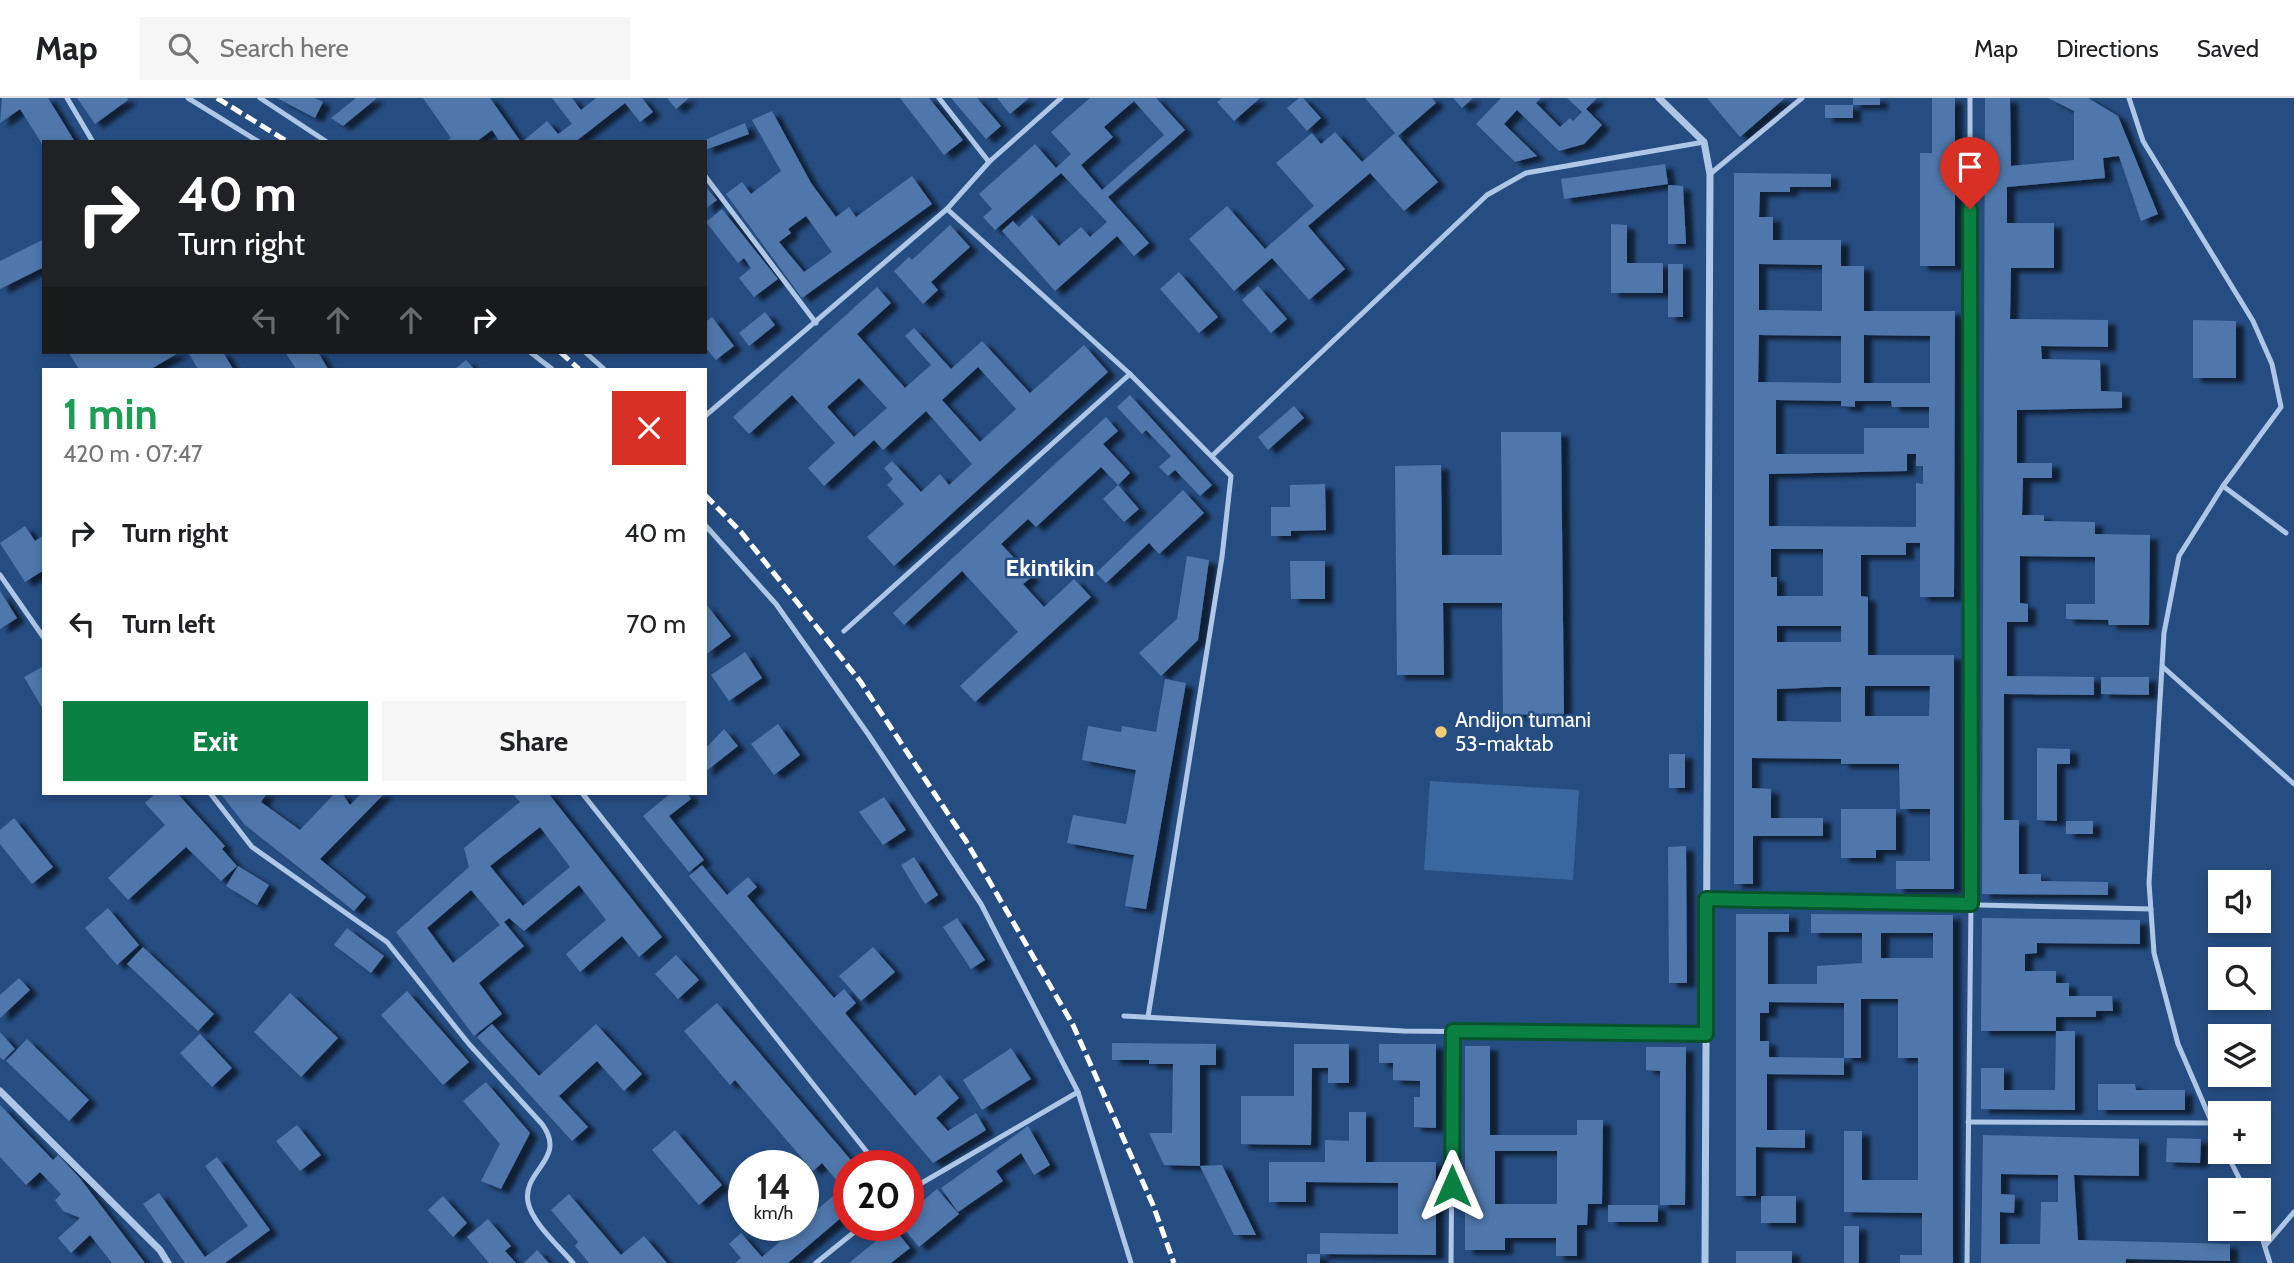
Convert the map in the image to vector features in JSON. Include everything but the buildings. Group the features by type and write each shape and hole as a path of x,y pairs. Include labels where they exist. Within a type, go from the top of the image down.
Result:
{"street":[{"path":"1659,98 1704,142 1710,174 1706,1263"},
{"path":"0,1091 160,1251 168,1263"}],"lane":[{"path":"67,98 92,140"},
{"path":"188,98 256,140"},
{"path":"260,98 324,140"},
{"path":"939,98 989,162"},
{"path":"707,414 947,209 989,162 1061,98"},
{"path":"1710,174 1802,98"},
{"path":"1967,1263 1971,904 1970,98"},
{"path":"2129,98 2143,141 2253,321 2272,364 2281,407 2223,486 2179,556 2164,633 2149,883 2154,953 2178,1044 2208,1114"},
{"path":"1213,455 1487,195 1527,173 1704,142"},
{"path":"707,179 816,323"},
{"path":"947,209 1130,374 1231,476 1225,530 1147,1017"},
{"path":"533,354 551,368"},
{"path":"587,354 603,368"},
{"path":"844,631 1130,374"},
{"path":"2223,486 2287,533"},
{"path":"707,527 776,604 868,734 981,904 1078,1092 1131,1263"},
{"path":"0,575 42,635"},
{"path":"2163,667 2294,784"},
{"path":"212,795 252,847 387,942 468,1044 542,1124 551,1136 551,1149 531,1183 527,1199 531,1212 573,1263"},
{"path":"584,795 865,1150"},
{"path":"1706,899 2151,909"},
{"path":"1124,1016 1453,1031 1706,1034"},
{"path":"1451,1263 1453,1031"},
{"path":"924,1182 1078,1092"},
{"path":"1969,1122 2208,1123"},
{"path":"2265,1246 2294,1212"},
{"path":"816,1263 843,1241"},
{"path":"2263,1241 2270,1263"}],"shaded area":[{"path":"1430,781 1579,790 1573,880 1424,870"}],"railway":[{"path":"217,98 285,140"},
{"path":"562,354 578,368"},
{"path":"707,497 741,532 860,681 966,841 1073,1025 1153,1205 1174,1263"}],"place":[{"name":"Andijon tumani 53-maktab","path":"1441,732"}],"district":[{"name":"Ekintikin","path":"1050,568"}],"route":[{"path":"1452,1186 1453,1031 1706,1034 1706,899 1971,904 1970,209"}]}
